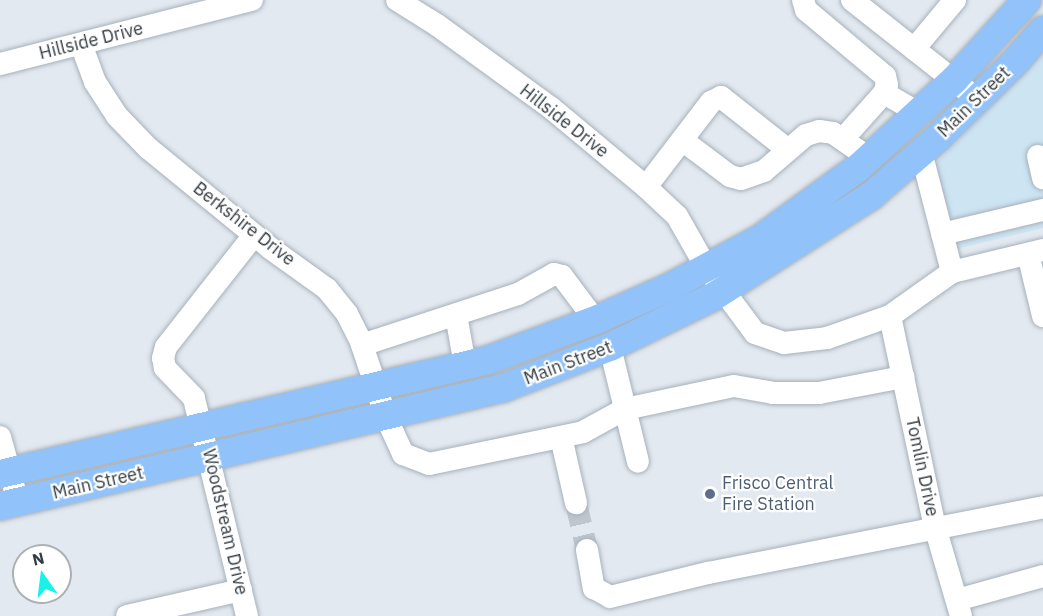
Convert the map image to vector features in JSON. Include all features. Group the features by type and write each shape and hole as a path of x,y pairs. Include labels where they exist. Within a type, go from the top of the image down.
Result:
{"main road":[{"name":"Main Street","path":"5,473 465,366 488,360 595,320 760,239 869,159 954,80 1027,0"},
{"name":"Main Street","path":"9,504 503,388 610,347 687,311 723,291 871,196 977,99 1043,30"}],"street":[{"name":"Hillside Drive","path":"0,64 252,0"},
{"name":"Hillside Drive","path":"397,0 437,25 550,107 646,187 677,216 706,267 755,333 784,342 827,339 890,316 952,272"},
{"path":"803,0 806,10 885,76 887,85 884,93 843,139"},
{"path":"852,0 977,99"},
{"path":"914,49 955,0"},
{"name":"Berkshire Drive","path":"81,44 95,82 117,116 148,148 254,235 327,289 347,315 363,345 386,417 403,454 429,464 583,432 625,409 734,386 773,393 819,393 903,377"},
{"path":"884,93 918,113"},
{"path":"646,187 711,102 721,97 788,150"},
{"path":"682,140 730,176 741,179 764,171 806,135 819,130 833,133 869,159"},
{"path":"921,152 952,272 1036,252 1043,316"},
{"path":"1038,156 1043,178"},
{"path":"942,234 1043,210"},
{"name":"Woodstream Drive","path":"247,616 194,398 165,368 163,358 166,347 254,235"},
{"path":"363,345 518,294 554,274 562,276 595,320"},
{"path":"456,315 465,366"},
{"name":"Tomlin Drive","path":"890,316 935,527 959,608"},
{"path":"610,347 638,462"},
{"path":"561,436 576,503"},
{"path":"0,437 9,504"},
{"path":"587,550 594,588 610,597 708,573 1043,507"},
{"path":"959,608 1043,576"},
{"path":"127,616 241,590"}],"shaded area":[{"path":"1043,47 1043,228 939,253 919,181 988,110"}],"tunnel":[{"path":"576,503 587,550"}],"place":[{"name":"Frisco Central Fire Station","path":"710,494"}]}
